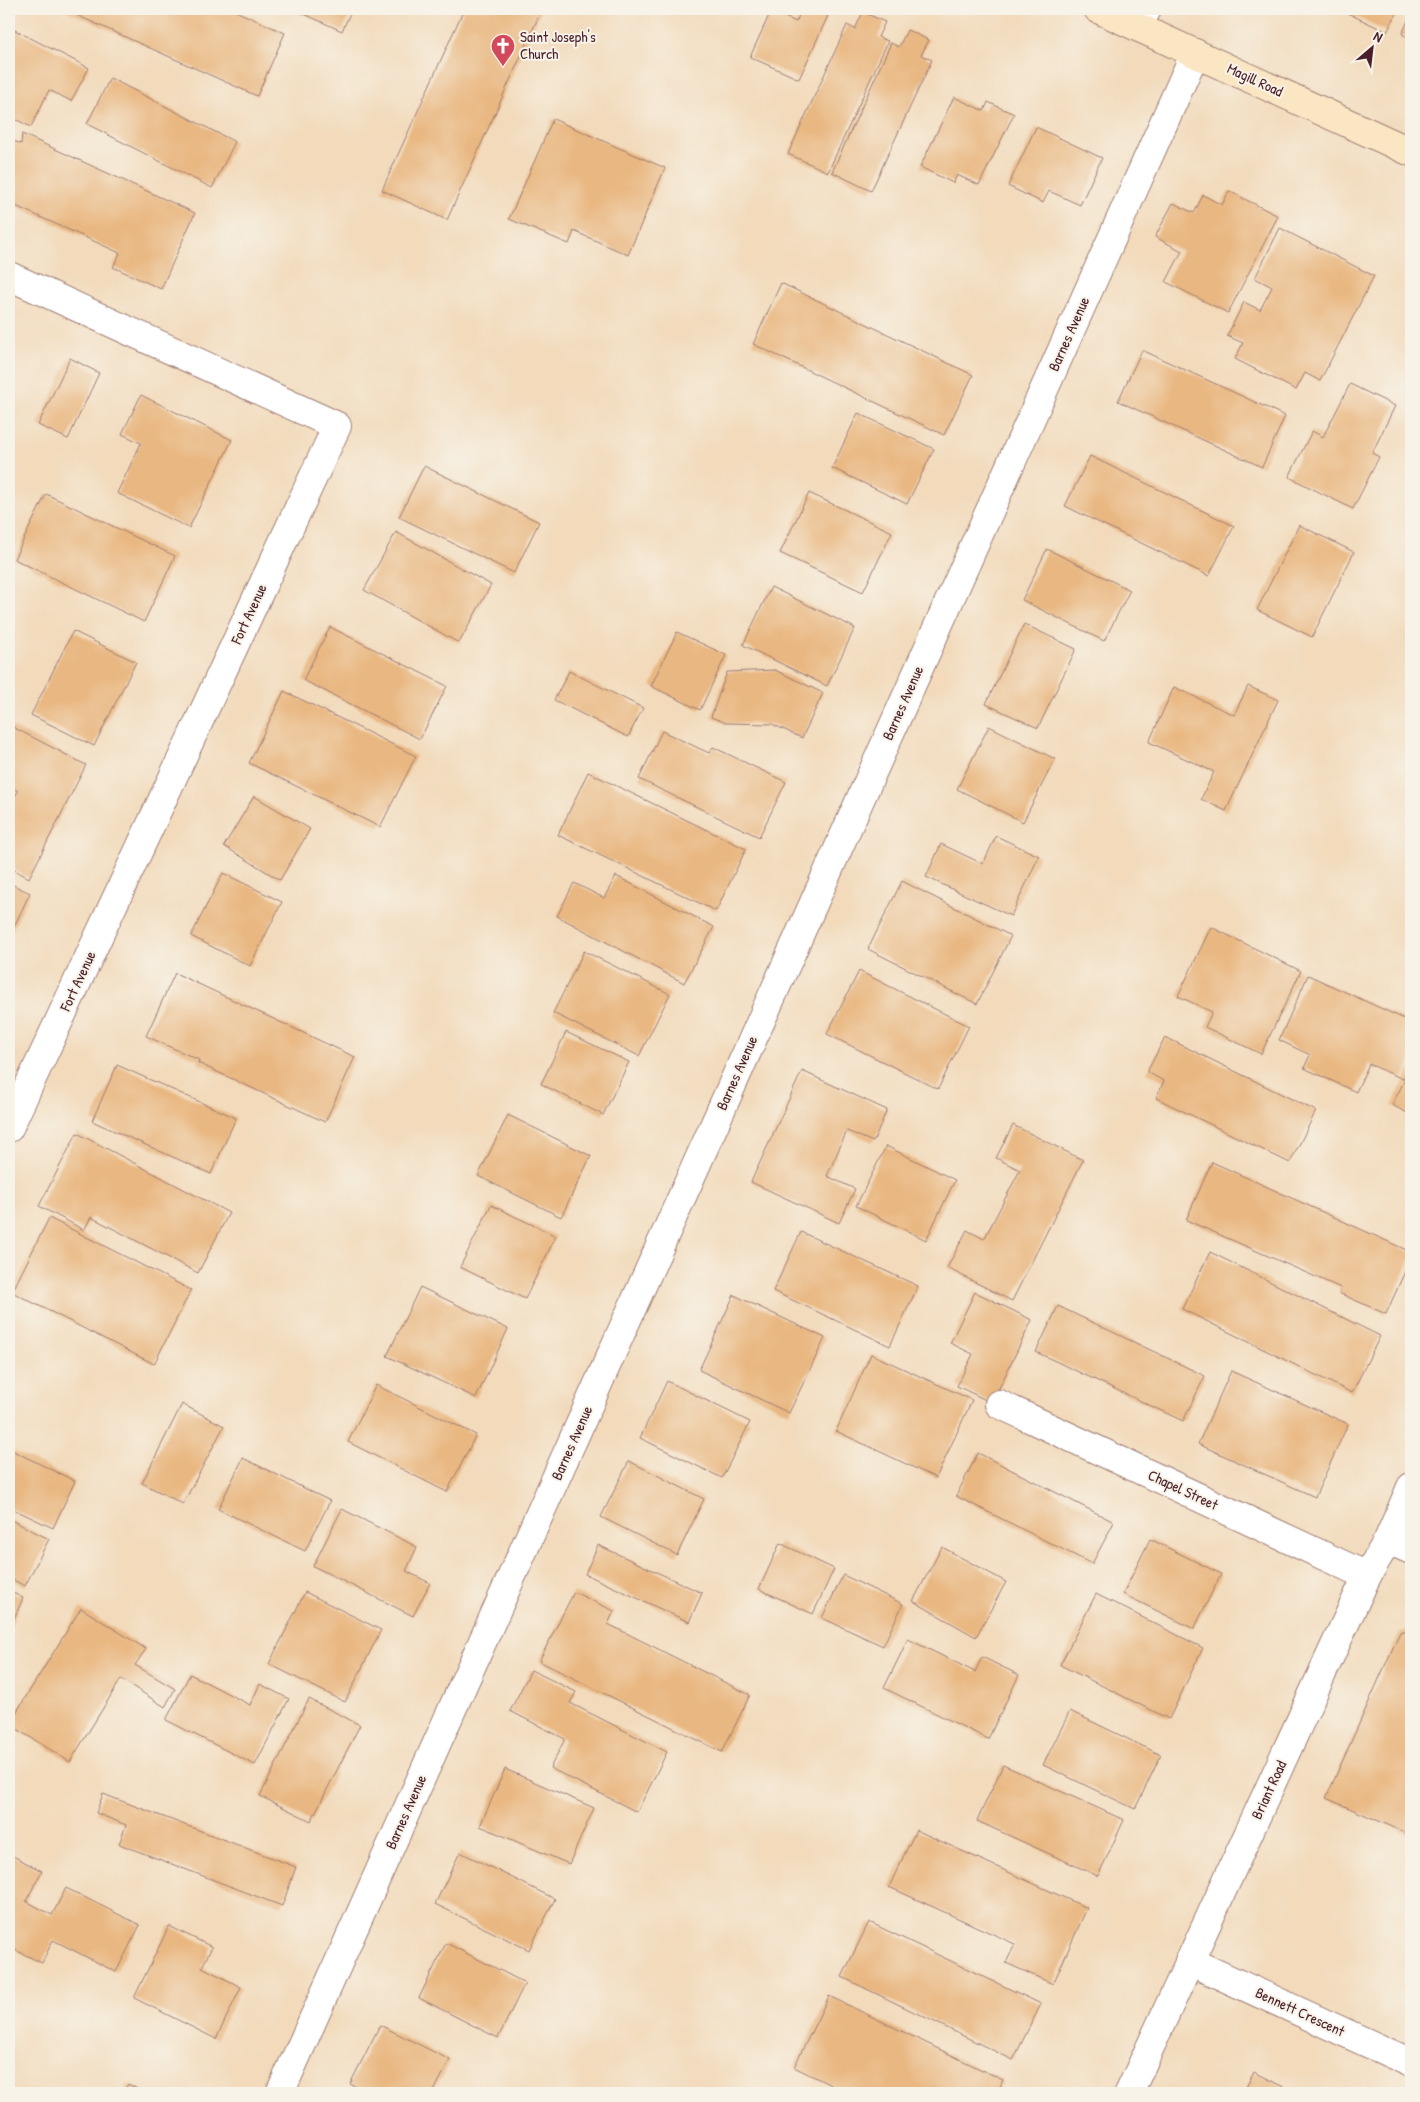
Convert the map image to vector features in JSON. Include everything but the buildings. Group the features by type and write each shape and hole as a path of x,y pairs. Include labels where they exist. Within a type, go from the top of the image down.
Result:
{"main road":[{"name":"Magill Road","path":"1098,9 1143,18 1194,53 1411,152"}],"street":[{"name":"Barnes Avenue","path":"280,2093 1194,53"},
{"name":"Fort Avenue","path":"9,276 337,426 9,1128"},
{"name":"Chapel Street","path":"999,1404 1368,1576"},
{"name":"Briant Road","path":"1129,2093 1368,1576 1400,1545 1411,1487"},
{"name":"Bennett Crescent","path":"1189,1961 1411,2063"}],"place":[{"name":"Saint Joseph's Church","path":"503,67"}]}
